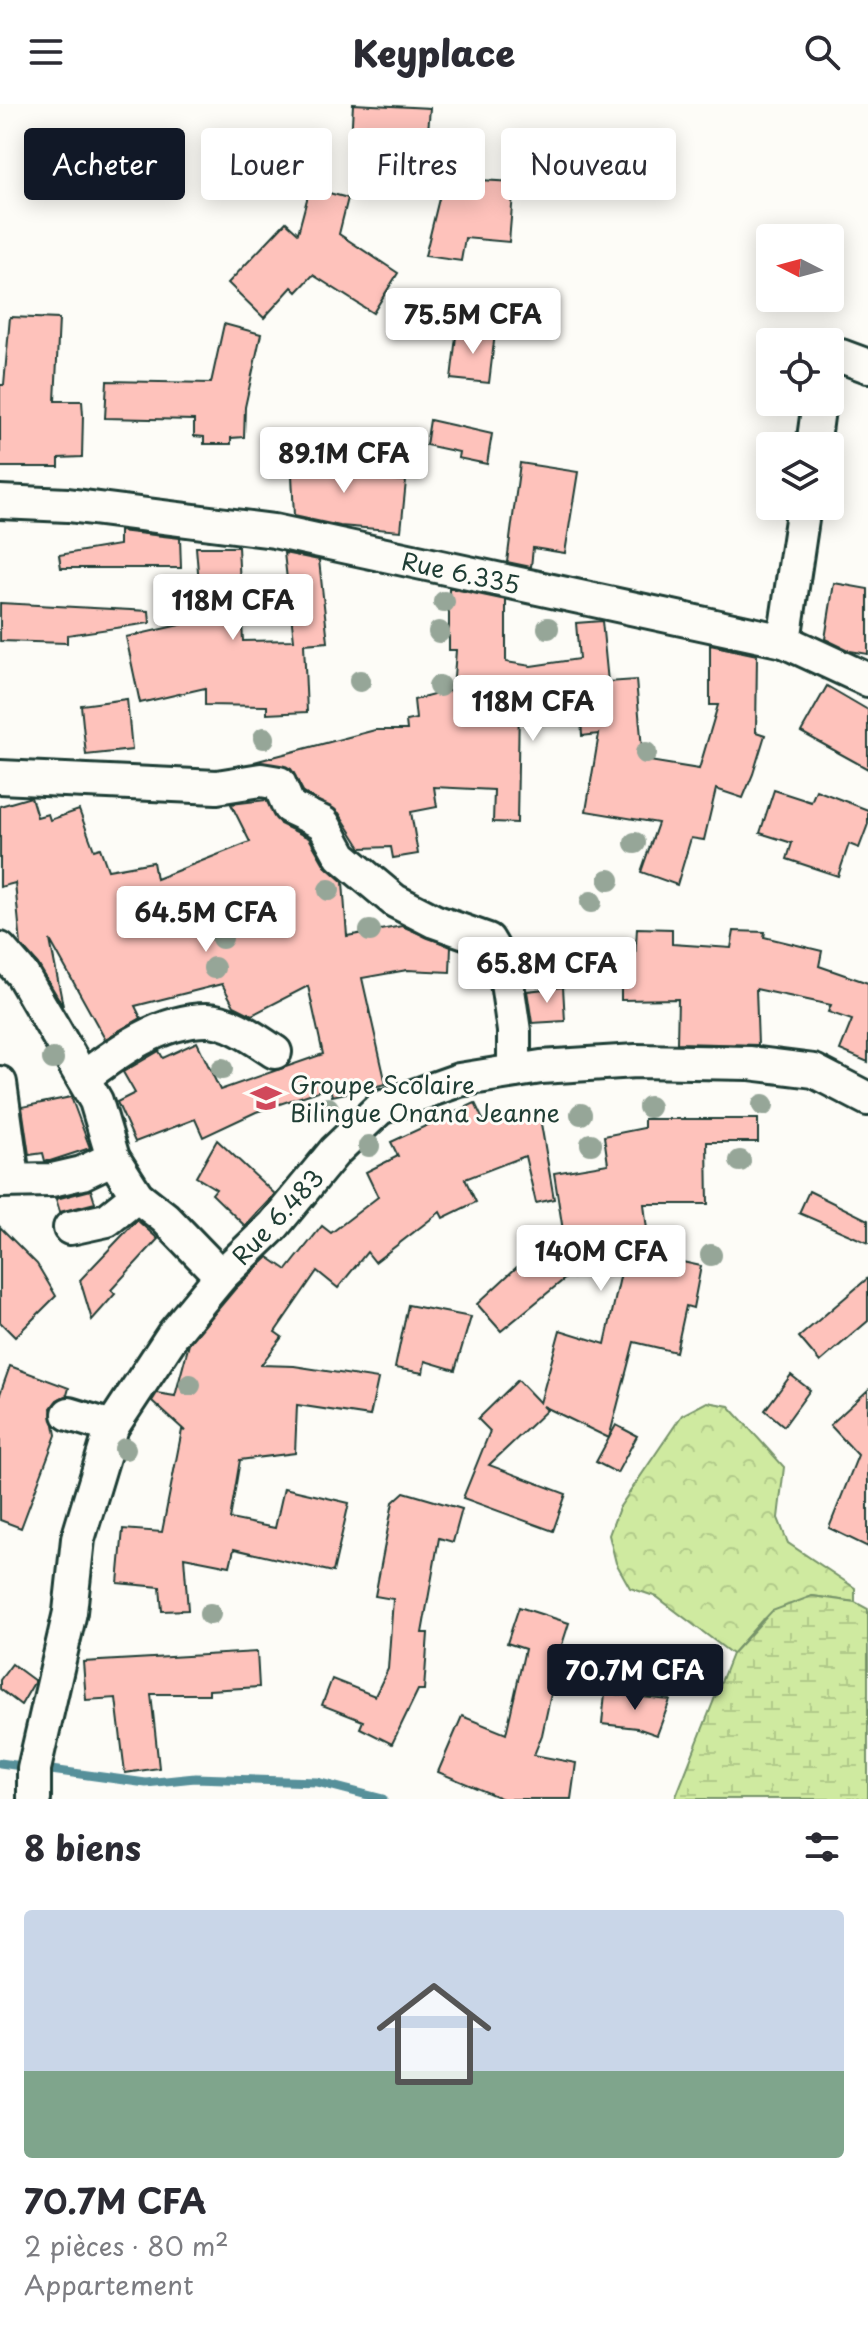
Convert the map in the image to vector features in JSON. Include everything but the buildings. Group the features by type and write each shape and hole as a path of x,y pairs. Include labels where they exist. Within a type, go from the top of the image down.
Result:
{"street":[{"path":"844,357 868,366"},
{"name":"Rue 6.335","path":"0,502 68,505 274,531 784,641 868,680"},
{"path":"784,641 802,520"},
{"path":"0,777 217,787 261,780 279,783 289,807 323,823 341,856 395,901 434,921 488,940 505,969 514,1031 514,1071"},
{"path":"0,949 22,974 96,1101 113,1158 137,1196 165,1218 221,1276"},
{"path":"83,1078 139,1040 178,1025 206,1020 228,1026 275,1052"},
{"name":"Rue 6.483","path":"34,1799 34,1769 70,1612 78,1539 112,1427 174,1333 221,1276 274,1225 335,1151 380,1108 459,1080 514,1071 636,1061 749,1063 814,1071 868,1099"},
{"path":"0,1083 6,1180 52,1180 82,1173 113,1158"},
{"path":"70,1228 107,1220 137,1196"},
{"path":"69,1414 112,1427"}],"green space":[{"path":"707,1402 729,1406 784,1467 778,1518 788,1543 855,1588 855,1602 813,1596 762,1620 732,1654 657,1597 630,1588 616,1563 609,1535 619,1508 682,1415"},
{"path":"812,1596 855,1602 868,1609 868,1799 675,1799 732,1654 772,1611"}],"waterway":[{"path":"0,1763 146,1783 195,1778 317,1782 383,1799"}],"place":[{"name":"Groupe Scolaire Bilingue Onana Jeanne","path":"266,1098"}]}
